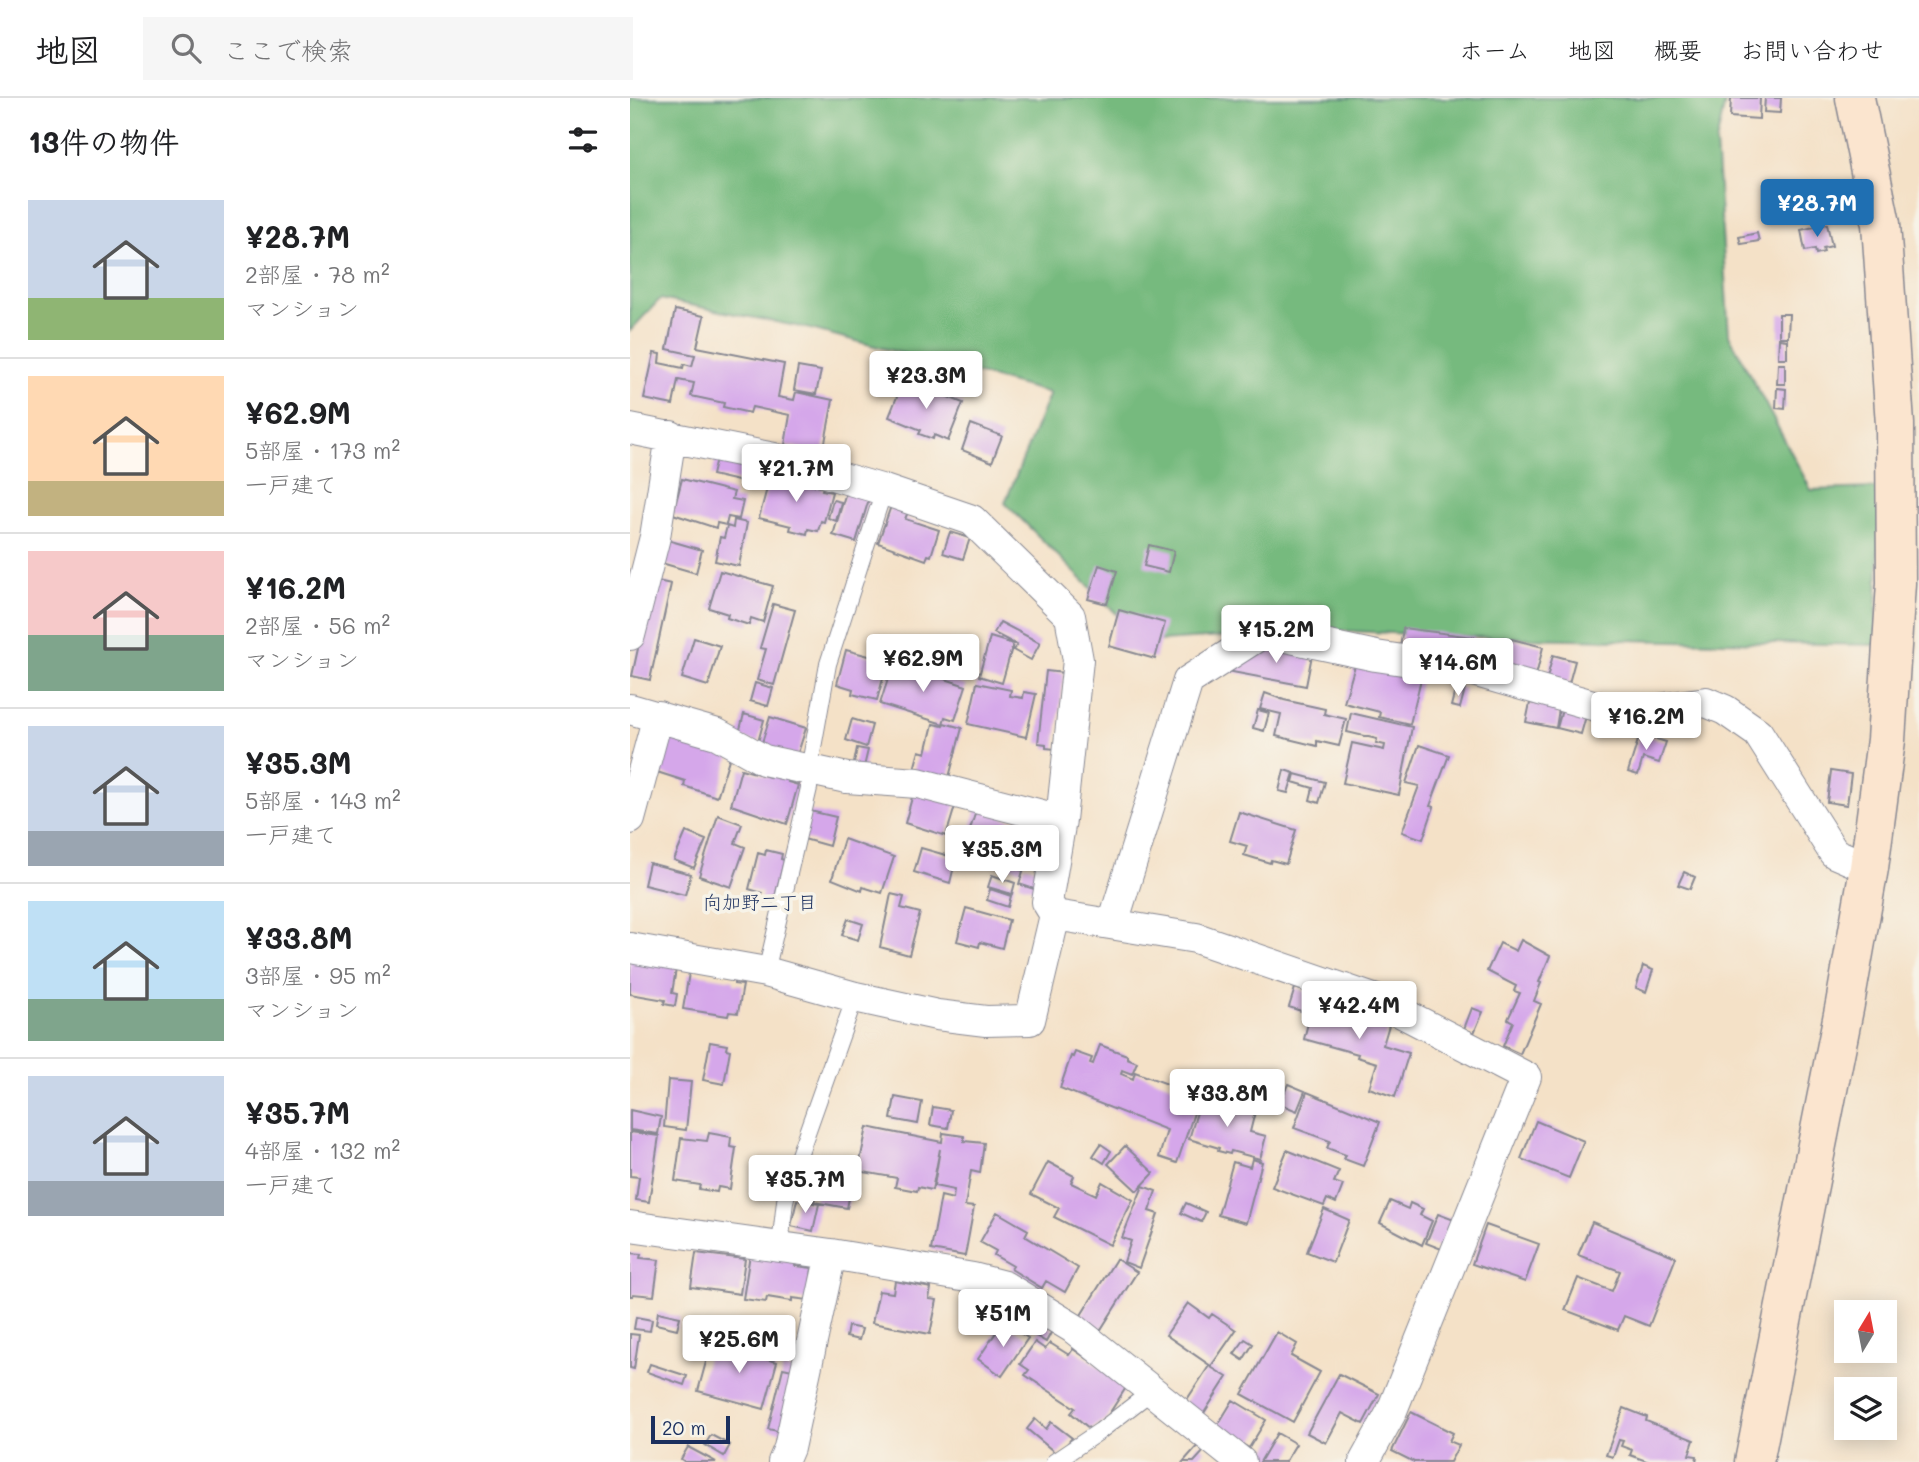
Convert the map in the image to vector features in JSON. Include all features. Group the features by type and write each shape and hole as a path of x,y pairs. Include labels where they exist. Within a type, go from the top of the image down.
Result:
{"street":[{"path":"1754,1462 1869,868 1886,740 1896,583 1895,424 1881,224 1855,98"},
{"path":"630,429 774,458 884,490 972,520 1070,616 1079,660 1061,820 1047,902 1055,915 1030,1020 986,1021 937,1015 855,997 766,972 630,948"},
{"path":"630,635 655,537 671,436"},
{"path":"1113,923 1188,681 1258,636 1272,634 1376,656 1471,670 1624,714 1706,702 1725,710 1758,733 1834,853 1869,868"},
{"path":"630,819 644,712 717,734 764,760 847,778 918,783 1061,820"},
{"path":"1055,915 1196,938 1379,1001 1526,1077 1391,1413 1364,1462"},
{"path":"630,1226 831,1254 973,1278 1004,1286 1073,1328 1241,1462"},
{"path":"783,1462 789,1448 831,1254"}],"lane":[{"path":"766,972 809,788 809,770 828,664 884,490"},
{"path":"780,1246 785,1201 793,1172 855,997"},
{"path":"1054,1462 1152,1391"}],"green space":[{"path":"630,98 1726,98 1716,143 1729,335 1811,490 1880,488 1876,645 1473,637 1328,630 1145,642 1005,503 1050,393 811,329 660,299 630,331"}],"building":[{"path":"1731,98 1760,98 1759,119 1730,117"},
{"path":"1765,98 1781,98 1780,113 1764,112"},
{"path":"1827,224 1832,246 1823,248 1824,252 1816,254 1815,249 1805,251 1801,230"},
{"path":"1757,233 1759,241 1741,244 1739,237"},
{"path":"675,310 704,316 697,347 784,364 778,397 794,400 796,392 833,400 823,453 785,445 790,415 752,407 750,413 723,407 724,403 691,396 694,383 678,380 673,405 644,399 654,353 660,354 659,363 683,368 684,364 692,366 695,355 667,349"},
{"path":"1779,314 1789,314 1788,337 1779,337"},
{"path":"1779,339 1787,340 1787,358 1778,358"},
{"path":"1778,364 1785,364 1785,384 1777,384"},
{"path":"798,367 821,371 816,394 794,390"},
{"path":"904,379 963,403 948,441 934,435 933,439 919,434 921,430 889,417"},
{"path":"1777,388 1786,389 1785,409 1776,408"},
{"path":"971,424 1002,436 992,462 962,450"},
{"path":"717,454 760,464 756,481 752,480 751,484 712,475"},
{"path":"770,477 801,485 803,478 824,484 822,490 832,492 824,522 821,521 818,531 808,529 807,534 790,530 791,526 759,518"},
{"path":"682,479 734,492 732,499 743,501 739,519 728,517 726,525 717,523 716,528 673,514"},
{"path":"846,492 869,499 856,542 833,535"},
{"path":"833,500 841,502 836,521 828,518"},
{"path":"891,506 908,512 905,519 939,530 931,556 928,555 926,560 878,543"},
{"path":"734,520 747,523 739,566 715,561 720,537 724,538 727,526 733,528"},
{"path":"950,532 970,538 963,559 943,553"},
{"path":"664,539 702,550 696,573 658,562"},
{"path":"1149,545 1174,551 1169,572 1144,566"},
{"path":"1099,565 1117,571 1107,604 1088,599"},
{"path":"720,571 773,586 763,622 751,618 749,625 727,618 728,614 709,608"},
{"path":"653,580 671,584 650,680 632,676"},
{"path":"773,604 795,610 774,685 757,680 766,649 760,648"},
{"path":"1119,610 1165,623 1155,659 1109,646"},
{"path":"1000,622 1040,643 1031,660 1013,650 1017,645 994,633"},
{"path":"1403,628 1474,637 1471,658 1400,648"},
{"path":"990,637 1013,644 1002,683 979,676"},
{"path":"1504,637 1543,647 1536,676 1496,665"},
{"path":"694,638 720,646 708,686 682,678"},
{"path":"1264,645 1312,655 1306,686 1227,671"},
{"path":"846,650 888,661 877,700 852,694 853,689 837,684"},
{"path":"1553,655 1575,661 1569,683 1547,678"},
{"path":"1356,662 1421,679 1410,724 1379,717 1380,712 1344,703"},
{"path":"893,663 917,671 919,666 944,674 942,678 966,686 955,720 945,717 943,724 880,704"},
{"path":"1046,671 1064,673 1055,749 1038,743"},
{"path":"755,683 773,688 768,706 750,701"},
{"path":"977,683 1011,690 1010,696 1023,698 1024,692 1036,694 1026,737 968,724"},
{"path":"1456,687 1465,689 1460,708 1451,706"},
{"path":"1265,693 1325,709 1324,714 1346,719 1339,746 1317,741 1317,746 1276,736 1281,714 1260,709"},
{"path":"1530,703 1559,709 1556,728 1526,722"},
{"path":"1258,710 1269,713 1264,731 1253,728"},
{"path":"1562,710 1586,716 1581,734 1557,728"},
{"path":"1351,713 1412,727 1399,795 1343,783 1352,743 1384,750 1385,745 1376,743 1377,739 1347,732"},
{"path":"744,714 764,720 758,742 738,737"},
{"path":"770,717 806,728 797,756 761,746"},
{"path":"852,719 872,725 866,747 846,740"},
{"path":"944,723 962,728 948,781 913,773 919,751 926,753 933,724 943,726"},
{"path":"667,731 718,747 717,751 730,756 717,797 684,786 685,781 654,771"},
{"path":"1640,734 1666,742 1659,763 1643,758 1638,775 1628,772"},
{"path":"1419,745 1449,755 1430,806 1434,807 1423,839 1402,832 1419,786 1406,783"},
{"path":"857,748 868,750 863,771 853,768"},
{"path":"741,769 769,777 769,774 789,779 788,782 798,785 787,824 731,805"},
{"path":"1284,770 1294,773 1288,793 1279,791"},
{"path":"1831,771 1851,774 1847,805 1827,802"},
{"path":"1295,774 1325,782 1319,803 1310,800 1313,788 1293,782"},
{"path":"913,794 956,803 946,836 905,823"},
{"path":"977,808 1030,827 1025,841 1033,843 1021,870 999,863 1001,856 984,850 983,857 963,851"},
{"path":"810,811 836,817 829,846 804,839"},
{"path":"1239,812 1296,830 1286,864 1271,860 1270,863 1244,855 1247,846 1230,841"},
{"path":"718,815 742,824 735,843 745,847 731,887 699,876"},
{"path":"686,832 706,840 694,868 674,860"},
{"path":"844,839 894,857 882,893 863,887 862,891 832,879"},
{"path":"921,848 956,858 950,883 914,872"},
{"path":"766,850 782,854 781,859 784,860 772,909 759,906 762,893 749,889 758,853 765,855"},
{"path":"649,863 691,874 685,895 644,885"},
{"path":"1025,865 1043,871 1037,890 1019,884"},
{"path":"1684,872 1695,877 1690,889 1678,885"},
{"path":"992,875 1015,883 1012,894 988,887"},
{"path":"990,889 1011,896 1008,907 987,900"},
{"path":"891,894 904,897 901,908 920,913 909,955 880,947"},
{"path":"966,908 1009,920 1002,948 980,942 979,947 957,941"},
{"path":"848,919 863,924 858,940 842,935"},
{"path":"1521,940 1550,956 1534,1001 1541,1004 1520,1054 1503,1046 1513,1022 1508,1019 1520,993 1514,991 1516,986 1487,971 1500,943 1516,951"},
{"path":"630,956 677,963 672,993 677,994 675,1006 664,1004 665,1000 630,994"},
{"path":"1643,966 1653,970 1646,992 1636,988"},
{"path":"689,973 734,980 734,984 743,985 738,1013 729,1012 728,1016 683,1009"},
{"path":"1295,988 1313,994 1307,1013 1289,1007"},
{"path":"1313,1003 1344,1011 1347,1003 1377,1012 1375,1020 1389,1025 1383,1045 1409,1053 1395,1097 1369,1088 1377,1063 1357,1057 1358,1054 1304,1039"},
{"path":"1472,1008 1483,1012 1474,1033 1464,1029"},
{"path":"710,1042 727,1045 726,1049 730,1050 724,1084 703,1080"},
{"path":"1100,1045 1127,1055 1127,1058 1137,1062 1132,1074 1122,1070 1121,1074 1133,1079 1135,1072 1184,1090 1179,1104 1195,1110 1177,1163 1159,1157 1167,1130 1060,1088 1071,1056 1073,1057 1075,1052 1092,1058 1090,1063 1093,1064"},
{"path":"668,1080 691,1082 686,1130 664,1127"},
{"path":"1288,1084 1305,1091 1297,1111 1280,1104"},
{"path":"1307,1092 1380,1122 1363,1166 1344,1159 1346,1155 1327,1148 1330,1141 1294,1128"},
{"path":"895,1097 922,1102 918,1124 891,1119"},
{"path":"1201,1099 1225,1107 1226,1103 1255,1112 1250,1132 1266,1136 1260,1159 1231,1151 1230,1154 1218,1151 1219,1148 1189,1139"},
{"path":"933,1107 951,1110 948,1128 930,1125"},
{"path":"630,1110 661,1117 658,1134 630,1130"},
{"path":"1536,1121 1584,1141 1569,1178 1521,1159"},
{"path":"867,1127 942,1142 943,1133 964,1136 964,1141 984,1143 980,1173 971,1171 965,1206 974,1207 965,1256 931,1250 941,1196 953,1199 954,1190 934,1186 940,1149 932,1190 918,1187 917,1191 895,1187 897,1178 858,1171"},
{"path":"630,1132 659,1136 649,1202 636,1200 639,1177 630,1176"},
{"path":"709,1133 731,1137 730,1147 736,1148 730,1189 718,1187 717,1192 699,1189 700,1185 675,1181 681,1138 707,1141"},
{"path":"1101,1144 1111,1151 1104,1163 1093,1156"},
{"path":"1125,1146 1154,1173 1137,1191 1108,1164"},
{"path":"1287,1150 1339,1171 1334,1182 1343,1185 1336,1203 1327,1199 1324,1206 1272,1187"},
{"path":"825,1159 856,1165 847,1208 814,1202"},
{"path":"1252,1159 1262,1162 1246,1223 1218,1215 1233,1162 1250,1167"},
{"path":"1048,1162 1074,1176 1071,1183 1096,1195 1102,1182 1133,1200 1110,1245 1054,1217 1059,1208 1031,1194"},
{"path":"1143,1186 1156,1191 1149,1211 1158,1214 1139,1268 1124,1262 1131,1241 1122,1238"},
{"path":"797,1200 819,1204 813,1231 791,1226"},
{"path":"1390,1201 1408,1209 1410,1203 1423,1209 1420,1215 1432,1221 1422,1245 1380,1223"},
{"path":"1186,1203 1206,1212 1201,1222 1181,1213"},
{"path":"1324,1209 1349,1220 1333,1262 1307,1252"},
{"path":"997,1212 1028,1230 1025,1236 1078,1268 1065,1292 1046,1281 1042,1288 1011,1269 1013,1266 994,1255 996,1251 980,1242"},
{"path":"1438,1214 1457,1221 1444,1250 1426,1243"},
{"path":"1592,1222 1676,1257 1649,1326 1624,1316 1618,1330 1565,1310 1578,1278 1612,1291 1620,1271 1578,1255"},
{"path":"1486,1225 1539,1244 1525,1282 1472,1264"},
{"path":"630,1253 641,1254 640,1258 659,1260 654,1296 630,1296"},
{"path":"696,1253 745,1259 740,1294 691,1287"},
{"path":"750,1254 796,1261 795,1266 812,1268 808,1300 792,1298 792,1301 767,1297 766,1302 743,1299"},
{"path":"1116,1259 1137,1272 1098,1334 1078,1320"},
{"path":"895,1281 931,1288 929,1299 937,1300 930,1334 872,1323 879,1291 893,1293"},
{"path":"1188,1303 1209,1318 1212,1314 1236,1330 1211,1366 1166,1335"},
{"path":"658,1312 680,1317 677,1329 656,1324"},
{"path":"636,1317 652,1320 650,1331 634,1329"},
{"path":"1003,1322 1028,1338 1002,1376 978,1359"},
{"path":"1043,1323 1053,1329 1046,1342 1036,1336"},
{"path":"848,1326 862,1329 859,1340 846,1337"},
{"path":"1277,1332 1297,1344 1291,1356 1320,1372 1293,1422 1242,1394"},
{"path":"630,1334 639,1335 634,1369 630,1368"},
{"path":"737,1336 762,1343 758,1357 777,1362 764,1409 698,1391 709,1351 735,1359 738,1351 733,1349"},
{"path":"1245,1339 1253,1344 1243,1360 1234,1354"},
{"path":"1035,1342 1045,1349 1050,1343 1069,1355 1073,1349 1127,1386 1105,1420 1090,1429 1071,1413 1075,1408 1025,1375 1029,1370 1020,1364"},
{"path":"650,1364 687,1376 684,1385 647,1372"},
{"path":"1209,1366 1227,1377 1202,1416 1184,1404"},
{"path":"783,1368 797,1371 782,1432 768,1429"},
{"path":"1339,1374 1379,1394 1363,1424 1342,1413 1326,1443 1307,1433"},
{"path":"1233,1400 1266,1420 1249,1448 1216,1428"},
{"path":"1624,1408 1647,1417 1646,1421 1694,1440 1689,1455 1697,1456 1696,1462 1649,1462 1630,1455 1632,1450 1621,1446 1623,1441 1619,1440 1613,1457 1606,1455"},
{"path":"1411,1412 1453,1433 1449,1441 1459,1445 1450,1462 1414,1462 1392,1451"},
{"path":"1035,1419 1046,1429 1051,1422 1072,1438 1058,1455 1027,1429"},
{"path":"1277,1433 1296,1444 1285,1462 1260,1462"},
{"path":"711,1435 730,1445 724,1456 705,1445"},
{"path":"1199,1444 1205,1450 1194,1462 1183,1462"},
{"path":"688,1447 716,1462 685,1462 681,1459"}],"district":[{"name":"向加野二丁目","path":"760,901"}]}
